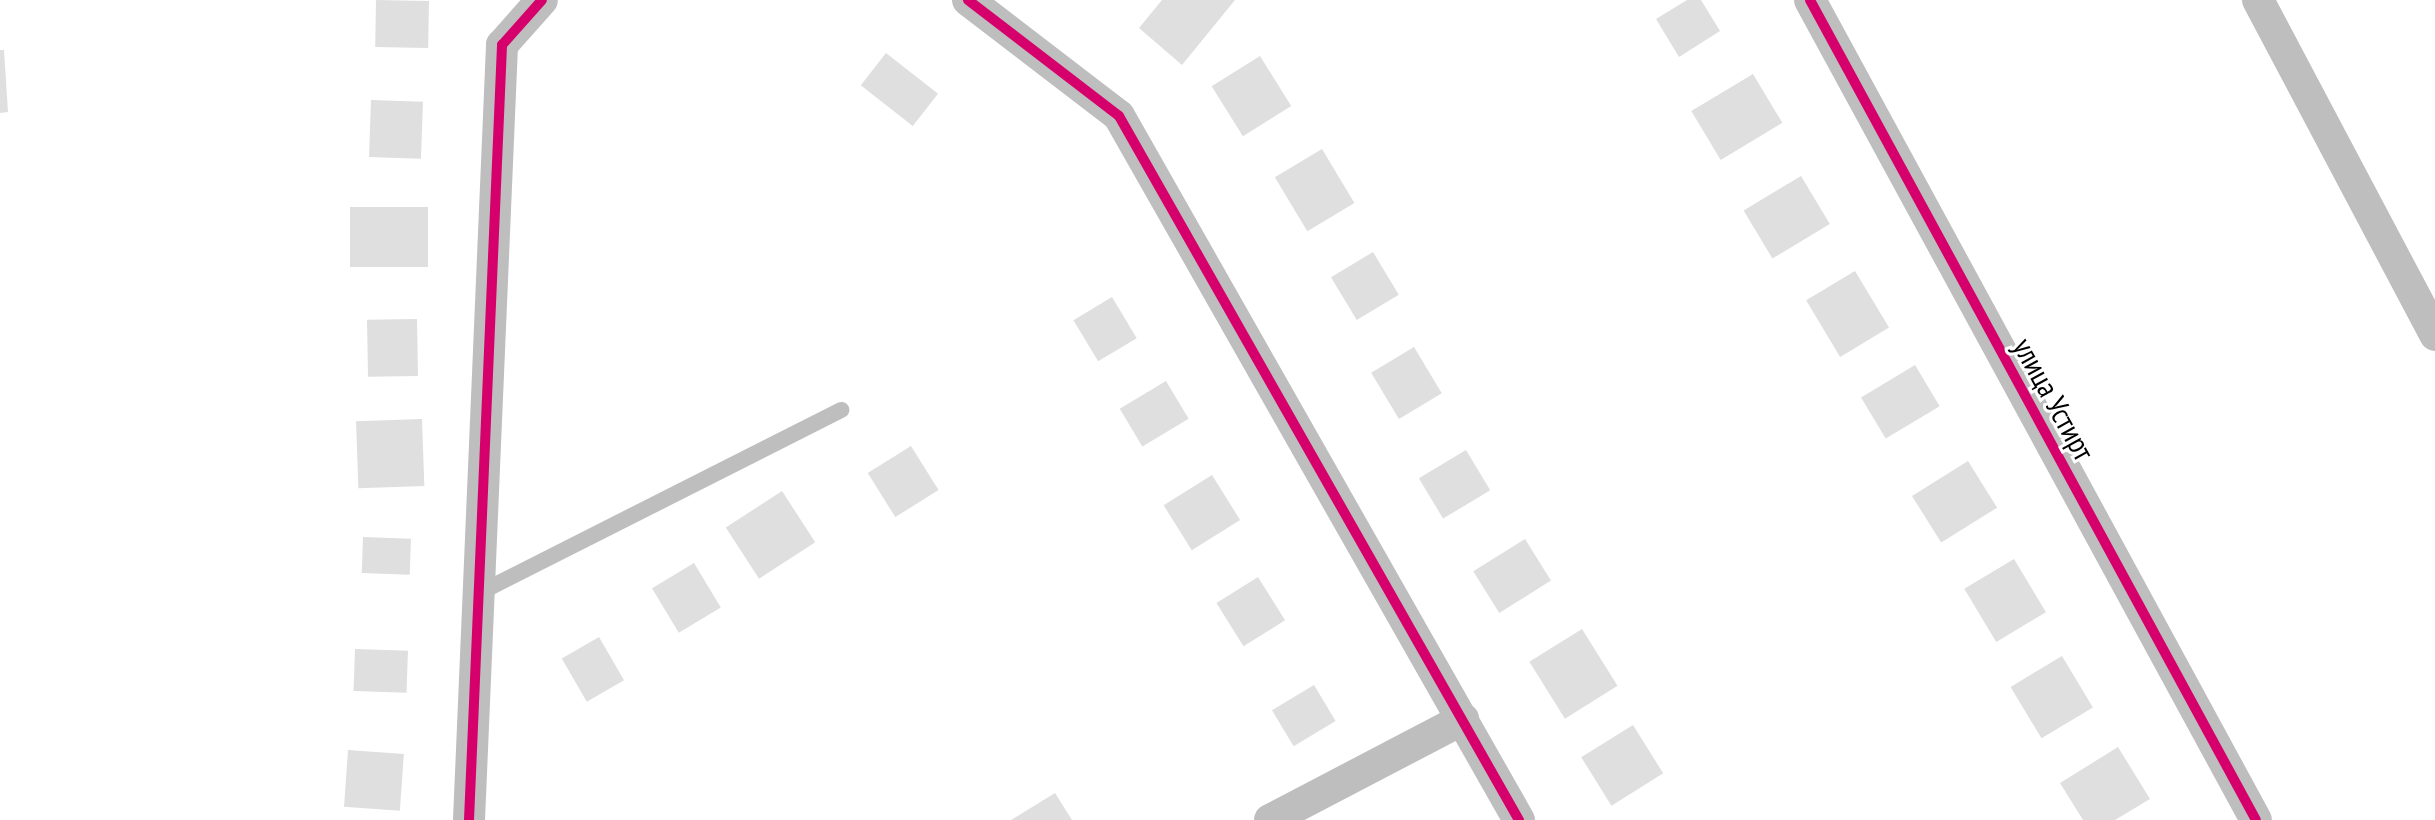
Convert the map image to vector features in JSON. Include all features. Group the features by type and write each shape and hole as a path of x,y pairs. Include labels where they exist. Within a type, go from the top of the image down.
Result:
{"street":[{"path":"469,820 502,45 542,0"},
{"path":"968,0 1119,116 1519,820"},
{"name":"улица Устирт","path":"1810,0 2256,820"},
{"path":"2258,0 2435,335"},
{"path":"1270,820 1463,719"}],"lane":[{"path":"479,593 841,410"}],"building":[{"path":"376,0 429,1 428,48 375,47"},
{"path":"1162,0 1235,0 1182,65 1139,28"},
{"path":"1687,0 1701,0 1720,31 1679,57 1656,19"},
{"path":"0,50 4,50 8,112 0,113"},
{"path":"886,53 938,94 913,126 861,85"},
{"path":"1260,56 1291,106 1243,136 1212,86"},
{"path":"1753,74 1782,123 1721,160 1691,111"},
{"path":"371,100 423,102 421,159 369,157"},
{"path":"1322,149 1354,203 1307,231 1275,177"},
{"path":"1801,176 1830,224 1772,259 1744,211"},
{"path":"350,207 428,207 428,267 350,267"},
{"path":"1373,252 1399,295 1357,320 1331,277"},
{"path":"1855,271 1889,328 1840,357 1806,300"},
{"path":"1112,297 1137,338 1098,361 1073,320"},
{"path":"417,319 418,376 368,377 367,320"},
{"path":"1414,347 1442,393 1399,419 1371,373"},
{"path":"1915,365 1940,406 1886,439 1861,397"},
{"path":"1166,381 1189,419 1142,447 1120,409"},
{"path":"422,419 424,486 358,488 356,421"},
{"path":"911,446 939,490 895,517 868,473"},
{"path":"1466,450 1490,490 1443,519 1419,478"},
{"path":"1968,461 1997,508 1941,543 1912,496"},
{"path":"1212,475 1240,520 1192,550 1164,505"},
{"path":"782,491 815,542 759,579 726,527"},
{"path":"363,537 411,539 410,575 362,573"},
{"path":"1525,539 1551,581 1499,613 1473,571"},
{"path":"2014,559 2046,612 1996,642 1964,589"},
{"path":"694,563 721,608 679,633 652,588"},
{"path":"1258,577 1285,620 1243,646 1216,603"},
{"path":"1582,629 1618,686 1565,719 1529,662"},
{"path":"599,637 624,680 587,702 562,658"},
{"path":"355,649 408,651 407,693 354,691"},
{"path":"2062,656 2093,707 2041,738 2011,687"},
{"path":"1314,685 1336,721 1294,746 1272,710"},
{"path":"1633,725 1663,773 1611,806 1581,757"},
{"path":"2118,747 2150,799 2115,820 2083,820 2060,783"},
{"path":"348,750 404,754 400,811 344,807"},
{"path":"1055,793 1072,820 1011,820"}],"cycle path":[{"path":"469,820 502,45 542,0"},
{"path":"968,0 1119,116 1519,820"},
{"path":"1810,0 2256,820"}]}
